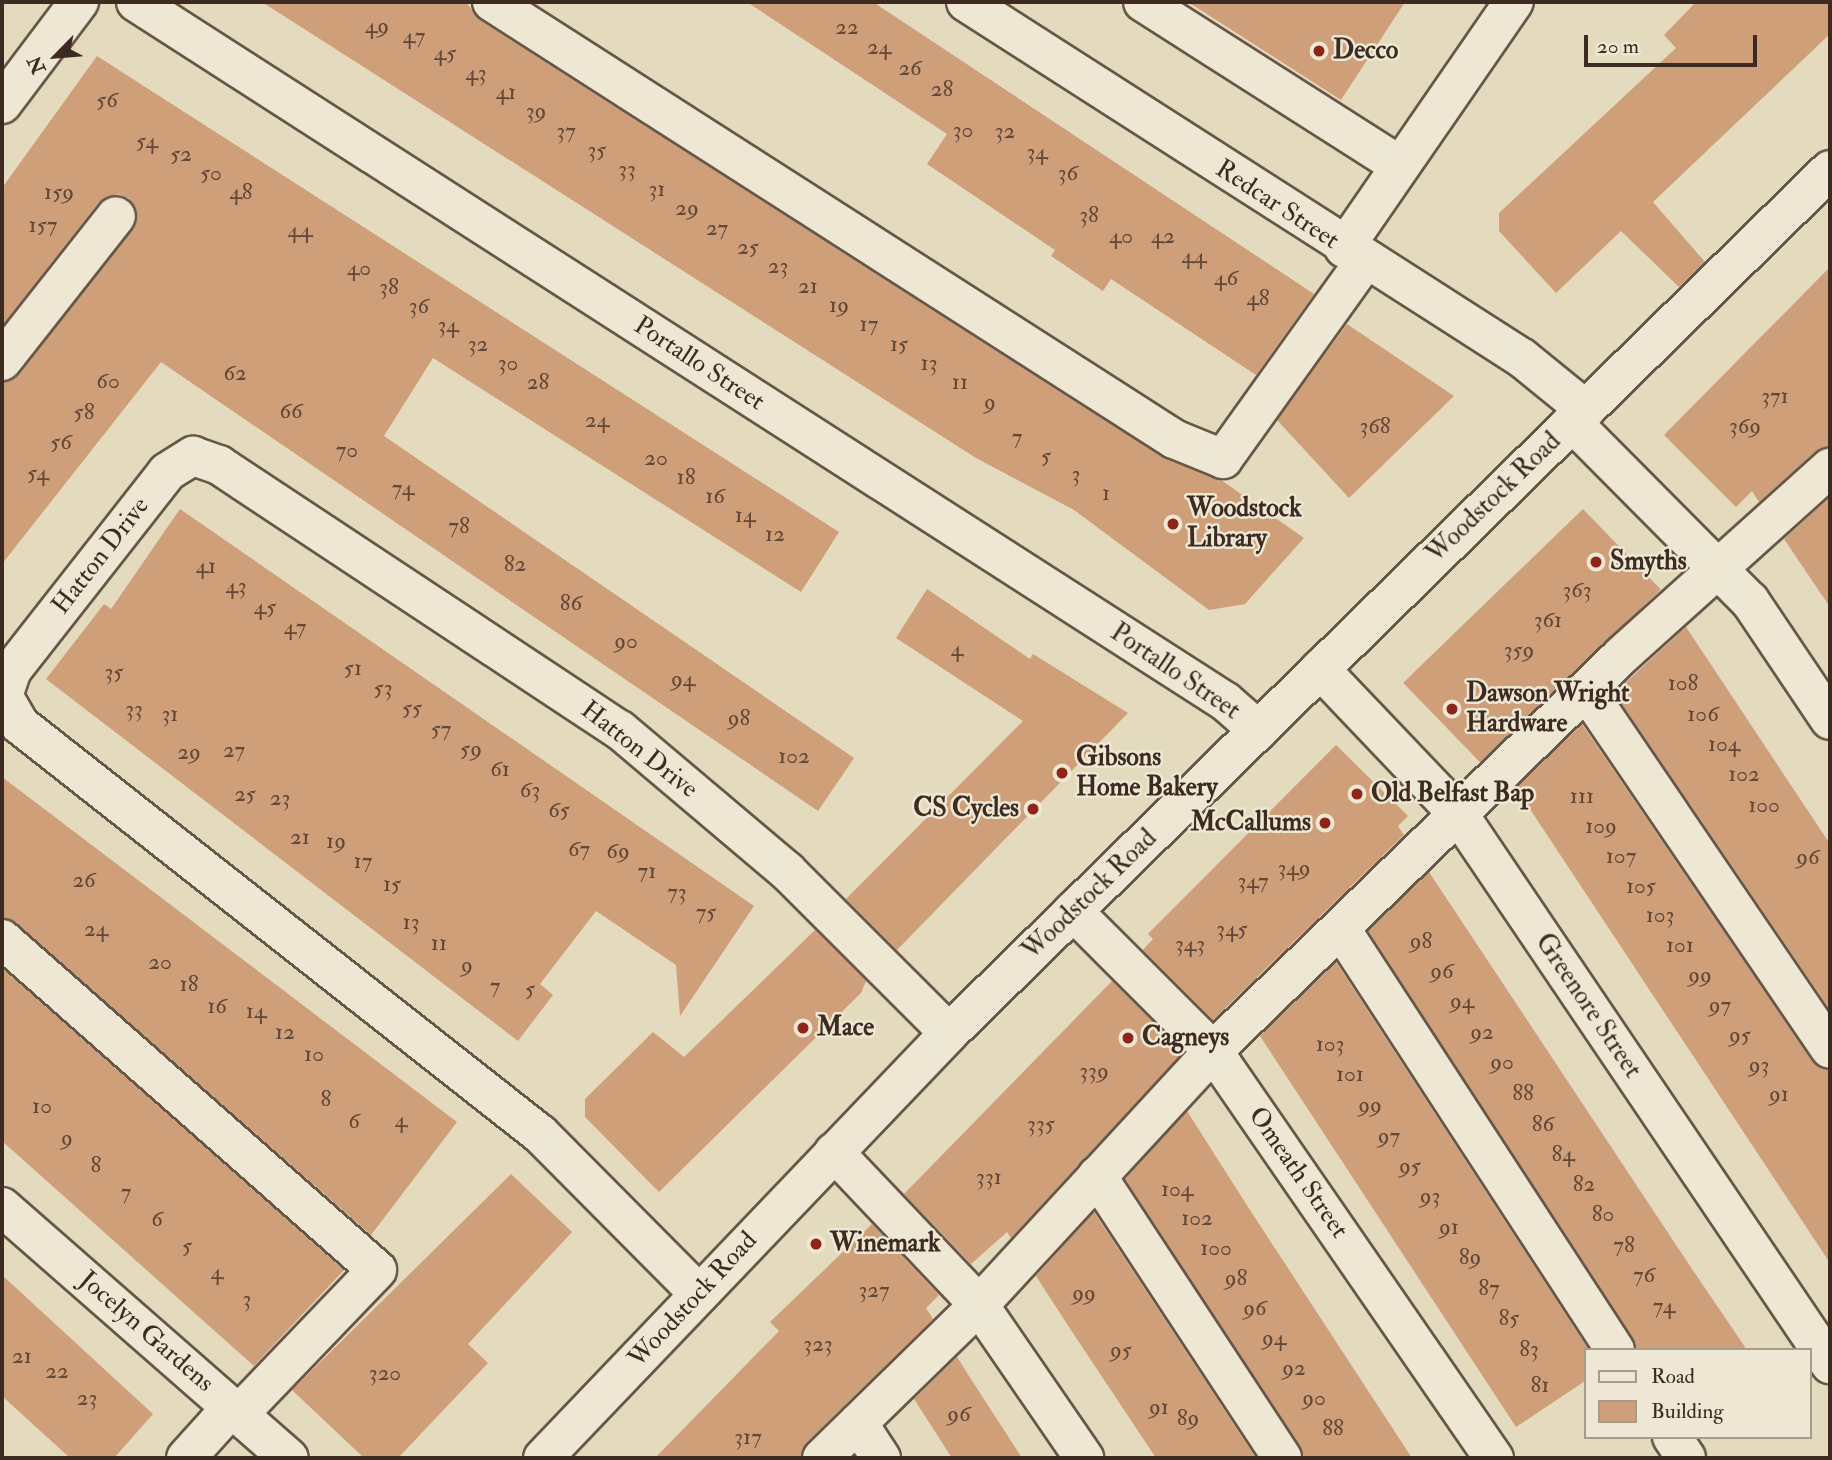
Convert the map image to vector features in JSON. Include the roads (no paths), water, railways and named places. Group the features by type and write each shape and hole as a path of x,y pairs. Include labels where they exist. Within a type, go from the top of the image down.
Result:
{"street":[{"path":"2,104 79,2"},
{"name":"Portallo Street","path":"136,2 1226,702 1258,730"},
{"path":"492,2 1174,439 1223,459 1354,255 1400,166 1514,2"},
{"name":"Redcar Street","path":"966,2 1354,255 1521,358 1579,416 1750,601 1830,720"},
{"path":"1143,2 1400,166"},
{"name":"Woodstock Road","path":"543,1458 949,1033 1830,170"},
{"path":"2,361 116,216"},
{"name":"Hatton Drive","path":"699,1294 541,1134 20,725 3,696 12,670 167,472 193,456 219,465 620,730 787,871 949,1033"},
{"path":"822,1458 979,1305 1213,1051 1718,566 1830,468"},
{"name":"Greenore Street","path":"1320,669 1459,816 1830,1364"},
{"path":"1588,693 1830,1049"},
{"name":"Omeath Street","path":"1073,911 1213,1051 1494,1458"},
{"path":"1341,929 1614,1348"},
{"path":"2,939 377,1270 186,1458"},
{"path":"834,1152 979,1305 1084,1458"},
{"path":"1097,1176 1282,1458"},
{"name":"Jocelyn Gardens","path":"2,1208 289,1458"},
{"path":"858,1423 881,1458"},
{"path":"1673,1439 1686,1458"}],"place":[{"name":"Decco","path":"1319,51"},
{"name":"Woodstock Library","path":"1173,524"},
{"name":"Smyths","path":"1596,562"},
{"name":"Dawson Wright Hardware","path":"1452,709"},
{"name":"Gibsons Home Bakery","path":"1062,773"},
{"name":"Old Belfast Bap","path":"1357,794"},
{"name":"CS Cycles","path":"1033,809"},
{"name":"McCallums","path":"1325,823"},
{"name":"Mace","path":"803,1028"},
{"name":"Cagneys","path":"1128,1038"},
{"name":"Winemark","path":"816,1244"}]}
